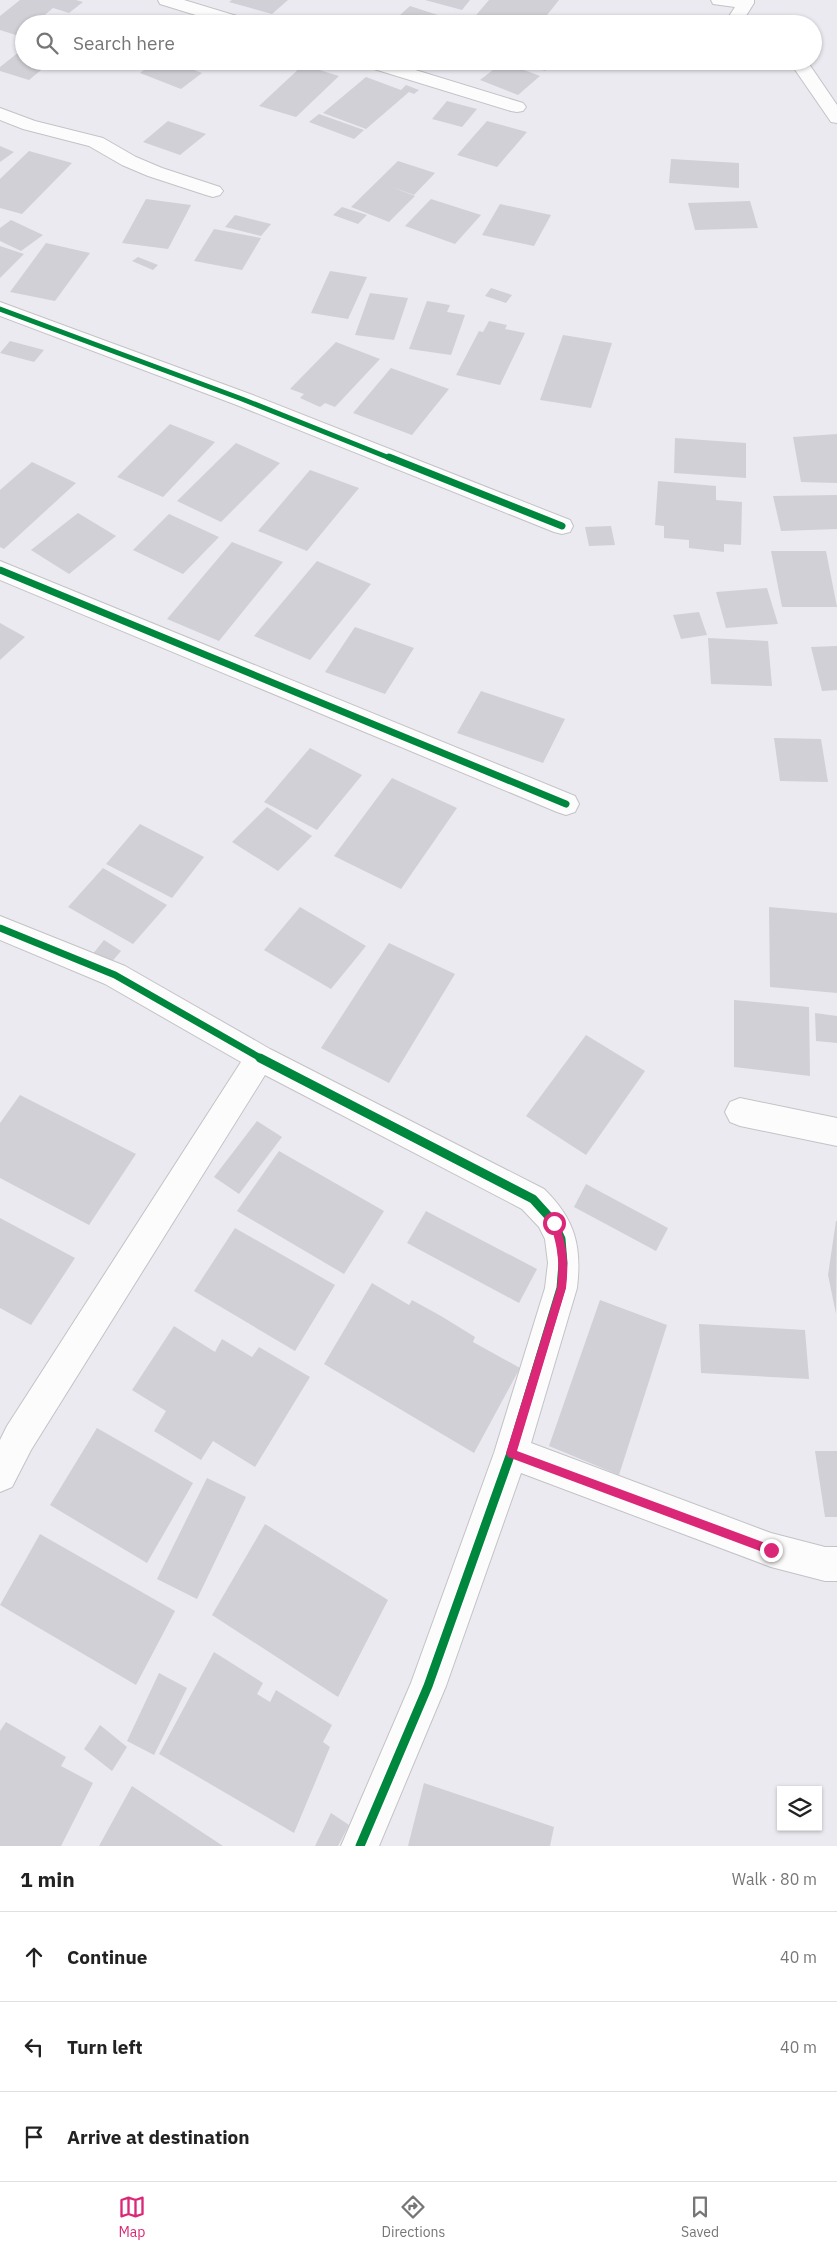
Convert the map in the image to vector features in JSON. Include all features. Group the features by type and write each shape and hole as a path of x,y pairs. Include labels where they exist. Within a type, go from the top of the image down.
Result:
{"street":[{"path":"166,0 215,15"},
{"path":"719,0 746,2 738,15"},
{"path":"396,70 516,107"},
{"path":"804,70 837,118"},
{"path":"0,113 29,124 96,142 128,161 213,191"},
{"path":"0,309 242,399 562,526"},
{"path":"0,570 566,804"},
{"path":"0,928 115,975 260,1058 533,1199 554,1223 562,1246 564,1266 561,1288 511,1453 428,1686 360,1846"},
{"path":"0,1475 19,1438 260,1058"},
{"path":"740,1112 837,1132"},
{"path":"511,1453 771,1550 825,1564 837,1564"}],"building":[{"path":"20,0 76,0 83,2 69,13 53,8 45,15 15,15 15,35 0,30 0,16"},
{"path":"232,0 288,0 272,14 229,2"},
{"path":"425,0 470,0 462,10"},
{"path":"489,0 559,0 547,15 476,15"},
{"path":"410,6 438,15 400,15"},
{"path":"15,55 15,70 41,70 29,80 0,71 0,67"},
{"path":"144,70 194,70 202,73 181,89 140,73"},
{"path":"298,70 319,70 339,76 296,117 259,106"},
{"path":"493,70 524,70 540,76 518,95 480,80"},
{"path":"366,77 401,90 406,85 419,90 414,94 409,92 366,129 323,113"},
{"path":"447,101 477,109 462,127 432,119"},
{"path":"319,114 364,130 354,139 309,122"},
{"path":"168,121 206,134 180,155 143,142"},
{"path":"487,121 527,132 497,167 457,155"},
{"path":"0,146 14,152 0,162"},
{"path":"29,151 72,163 22,214 0,208 0,179"},
{"path":"671,159 739,163 739,188 669,183"},
{"path":"398,161 435,173 414,195 389,186 415,196 389,222 351,207"},
{"path":"146,199 191,205 168,249 122,243"},
{"path":"431,199 481,215 455,244 405,226"},
{"path":"750,201 758,228 695,230 688,203"},
{"path":"500,204 551,215 534,246 482,235"},
{"path":"342,207 367,215 358,224 333,215"},
{"path":"235,215 271,224 261,236 225,227"},
{"path":"11,220 43,235 21,251 0,241 0,228"},
{"path":"214,229 261,238 242,270 194,261"},
{"path":"46,243 90,253 55,301 10,292"},
{"path":"0,246 24,254 0,278"},
{"path":"138,257 158,265 153,270 132,261"},
{"path":"330,271 367,277 348,319 311,313"},
{"path":"491,288 512,295 506,303 485,296"},
{"path":"370,293 408,298 394,340 355,335"},
{"path":"427,301 450,305 447,312 465,315 451,355 409,349"},
{"path":"489,321 507,325 505,329 525,333 500,385 456,375 479,331 483,332"},
{"path":"563,335 612,343 591,408 540,400"},
{"path":"10,341 44,350 34,362 0,353"},
{"path":"336,342 380,359 335,407 325,403 320,407 300,398 304,394 290,389"},
{"path":"391,368 449,389 412,435 353,413"},
{"path":"170,424 215,442 163,497 117,477"},
{"path":"837,434 837,483 801,482 793,437"},
{"path":"675,438 746,443 746,478 674,473"},
{"path":"236,443 280,463 221,522 177,501"},
{"path":"32,462 76,483 4,549 0,547 0,490"},
{"path":"310,470 359,488 307,551 258,531"},
{"path":"658,481 716,486 716,500 742,502 741,545 724,544 724,552 689,548 689,540 664,538 664,526 655,525"},
{"path":"837,495 837,529 781,531 773,496"},
{"path":"78,513 116,536 69,574 31,550"},
{"path":"169,514 219,537 183,574 133,550"},
{"path":"611,526 615,545 589,546 585,527"},
{"path":"232,542 283,562 219,641 167,619"},
{"path":"771,551 826,551 837,607 782,607"},
{"path":"317,561 371,584 310,660 254,636"},
{"path":"767,588 778,624 726,628 716,592"},
{"path":"699,612 707,635 681,639 673,615"},
{"path":"0,623 25,637 0,660"},
{"path":"355,627 414,648 385,694 325,672"},
{"path":"708,638 768,641 772,686 711,684"},
{"path":"837,646 837,690 822,691 811,647"},
{"path":"481,691 565,719 543,763 457,733"},
{"path":"774,738 821,739 828,782 780,781"},
{"path":"310,748 362,775 317,830 264,802"},
{"path":"392,778 457,808 401,889 334,856"},
{"path":"267,807 312,836 278,871 232,842"},
{"path":"140,824 204,857 172,898 106,864"},
{"path":"103,868 167,905 133,944 68,907"},
{"path":"300,907 366,946 331,989 264,950"},
{"path":"769,907 837,913 837,993 770,987"},
{"path":"104,940 121,951 109,965 92,955"},
{"path":"389,943 455,974 389,1083 321,1048"},
{"path":"734,1000 809,1007 810,1076 734,1067"},
{"path":"815,1013 837,1016 837,1043 816,1041"},
{"path":"586,1035 645,1071 586,1155 526,1116"},
{"path":"20,1095 136,1154 89,1225 0,1178 0,1123"},
{"path":"257,1121 282,1137 239,1194 214,1177"},
{"path":"279,1151 384,1211 344,1274 237,1211"},
{"path":"586,1184 668,1228 656,1251 574,1207"},
{"path":"426,1211 537,1269 519,1303 407,1243"},
{"path":"0,1218 75,1258 31,1325 0,1308"},
{"path":"837,1221 836,1314 828,1275"},
{"path":"235,1228 335,1285 295,1351 194,1291"},
{"path":"372,1283 409,1305 412,1300 441,1316 475,1337 473,1342 520,1368 474,1453 324,1364"},
{"path":"600,1300 667,1325 619,1475 549,1446"},
{"path":"699,1324 805,1330 809,1379 701,1373"},
{"path":"174,1326 215,1352 222,1339 252,1357 259,1347 310,1377 255,1467 213,1441 201,1460 154,1431 166,1411 132,1390"},
{"path":"97,1428 193,1483 147,1563 50,1505"},
{"path":"815,1451 837,1451 837,1517 825,1517"},
{"path":"207,1478 246,1497 197,1599 157,1579"},
{"path":"265,1524 388,1600 338,1697 212,1615"},
{"path":"40,1534 175,1611 136,1685 0,1605"},
{"path":"214,1652 263,1683 257,1694 270,1702 276,1690 332,1725 323,1742 330,1747 294,1833 159,1754"},
{"path":"159,1673 187,1688 154,1755 127,1741"},
{"path":"6,1722 66,1757 61,1766 93,1783 61,1846 0,1846 0,1731"},
{"path":"100,1725 127,1747 112,1771 84,1749"},
{"path":"424,1783 554,1827 550,1846 408,1846"},
{"path":"132,1786 223,1846 99,1846"},
{"path":"331,1813 349,1825 338,1846 315,1846"}],"cycle path":[{"path":"0,309 242,399 562,526"},
{"path":"0,570 566,804"},
{"path":"0,928 115,975 260,1058 533,1199 550,1216 558,1231 563,1255 561,1288 511,1453 428,1686 360,1846"}],"route":[{"path":"554,1223 562,1246 564,1266 561,1288 511,1453 771,1550"}]}
